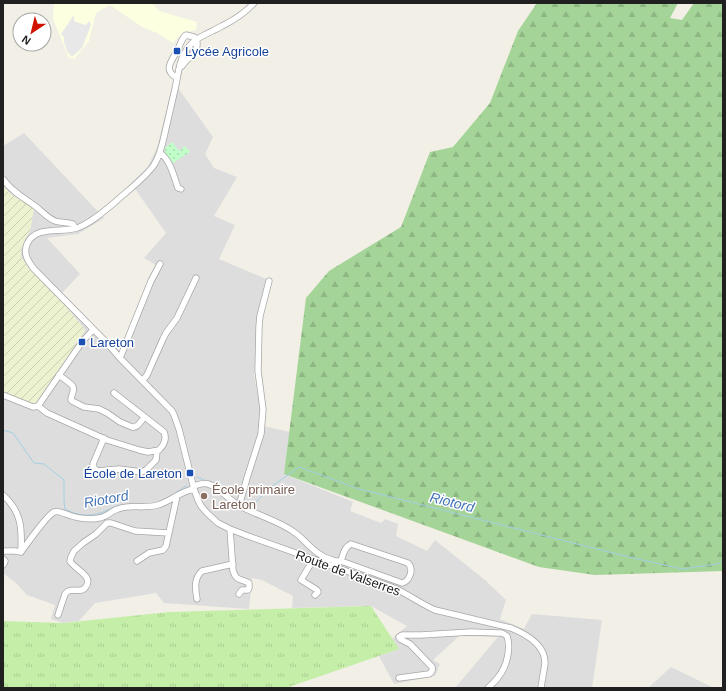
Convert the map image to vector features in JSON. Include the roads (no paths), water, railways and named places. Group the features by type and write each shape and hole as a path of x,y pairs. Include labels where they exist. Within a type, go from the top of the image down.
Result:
{"street":[{"path":"120,358 34,269 29,263 26,249 30,241 37,234 45,231 69,230 76,228 98,216 150,170 160,153 184,54 196,39 235,19 254,3"},
{"path":"178,75 173,76 170,72 169,67 171,61 184,36 190,36 196,39"},
{"path":"160,153 163,155 172,170 178,188 181,189"},
{"path":"3,179 15,192 36,207 48,218 73,224 76,228"},
{"path":"120,358 151,281 160,264"},
{"path":"142,380 147,375 166,333 177,318 196,278"},
{"path":"240,504 261,434 263,409 258,371 259,326 269,281"},
{"path":"92,330 106,347 120,358"},
{"path":"38,406 82,342 92,330"},
{"name":"Route de Valserres","path":"120,358 163,401 174,415 194,487 201,506 218,523 248,536 313,560 330,563 394,588 435,610 511,628 525,634 538,644 544,655 545,662 541,688"},
{"path":"59,375 74,387 71,398 72,401 84,407 99,409 120,422 132,427 135,427 142,420"},
{"path":"3,395 33,407 38,406 47,414 104,438 139,450 148,452 161,449 165,438 164,432 114,393"},
{"path":"104,438 92,464 97,471 119,469 142,472 156,460 157,451"},
{"path":"21,552 48,517 54,512 84,518 104,517 117,509 150,507 158,505 194,487 207,483 240,504 270,518 294,532 330,563 340,561 402,583 406,582 408,579 411,568 408,563 351,544 346,548 340,561"},
{"path":"3,495 14,508 19,519 21,528 21,552"},
{"path":"137,561 149,553 163,550 166,546 177,496"},
{"path":"58,615 67,591 82,590 87,584 86,575 72,565 70,561 71,556 74,551 96,534 107,523 111,522 135,531 169,533"},
{"path":"230,529 232,564 235,577 249,583 248,590 242,590 239,594"},
{"path":"3,551 21,552"},
{"path":"3,559 5,561 3,565"},
{"path":"313,560 301,580 317,590 318,592 315,595"},
{"path":"197,599 195,588 197,577 202,571 232,564"},
{"path":"399,678 429,674 432,670 432,667 413,646 400,639 399,637 402,635 471,632 502,633 507,636 509,642 506,660 500,675 488,688"}],"waterway":[{"name":"Riotord","path":"3,430 13,433 34,463 44,464 64,480 65,509 78,514 91,515 123,505"},
{"name":"Riotord","path":"243,503 252,506 271,487 299,467 359,489 682,569 717,564 723,561"},
{"name":"Riotord","path":"197,477 206,481"},
{"name":"Riotord","path":"174,494 186,486"}],"place":[{"name":"Lycée Agricole","path":"177,51"},
{"name":"Lareton","path":"82,342"},
{"name":"École de Lareton","path":"190,473"},
{"name":"École primaire Lareton","path":"204,496"}]}
